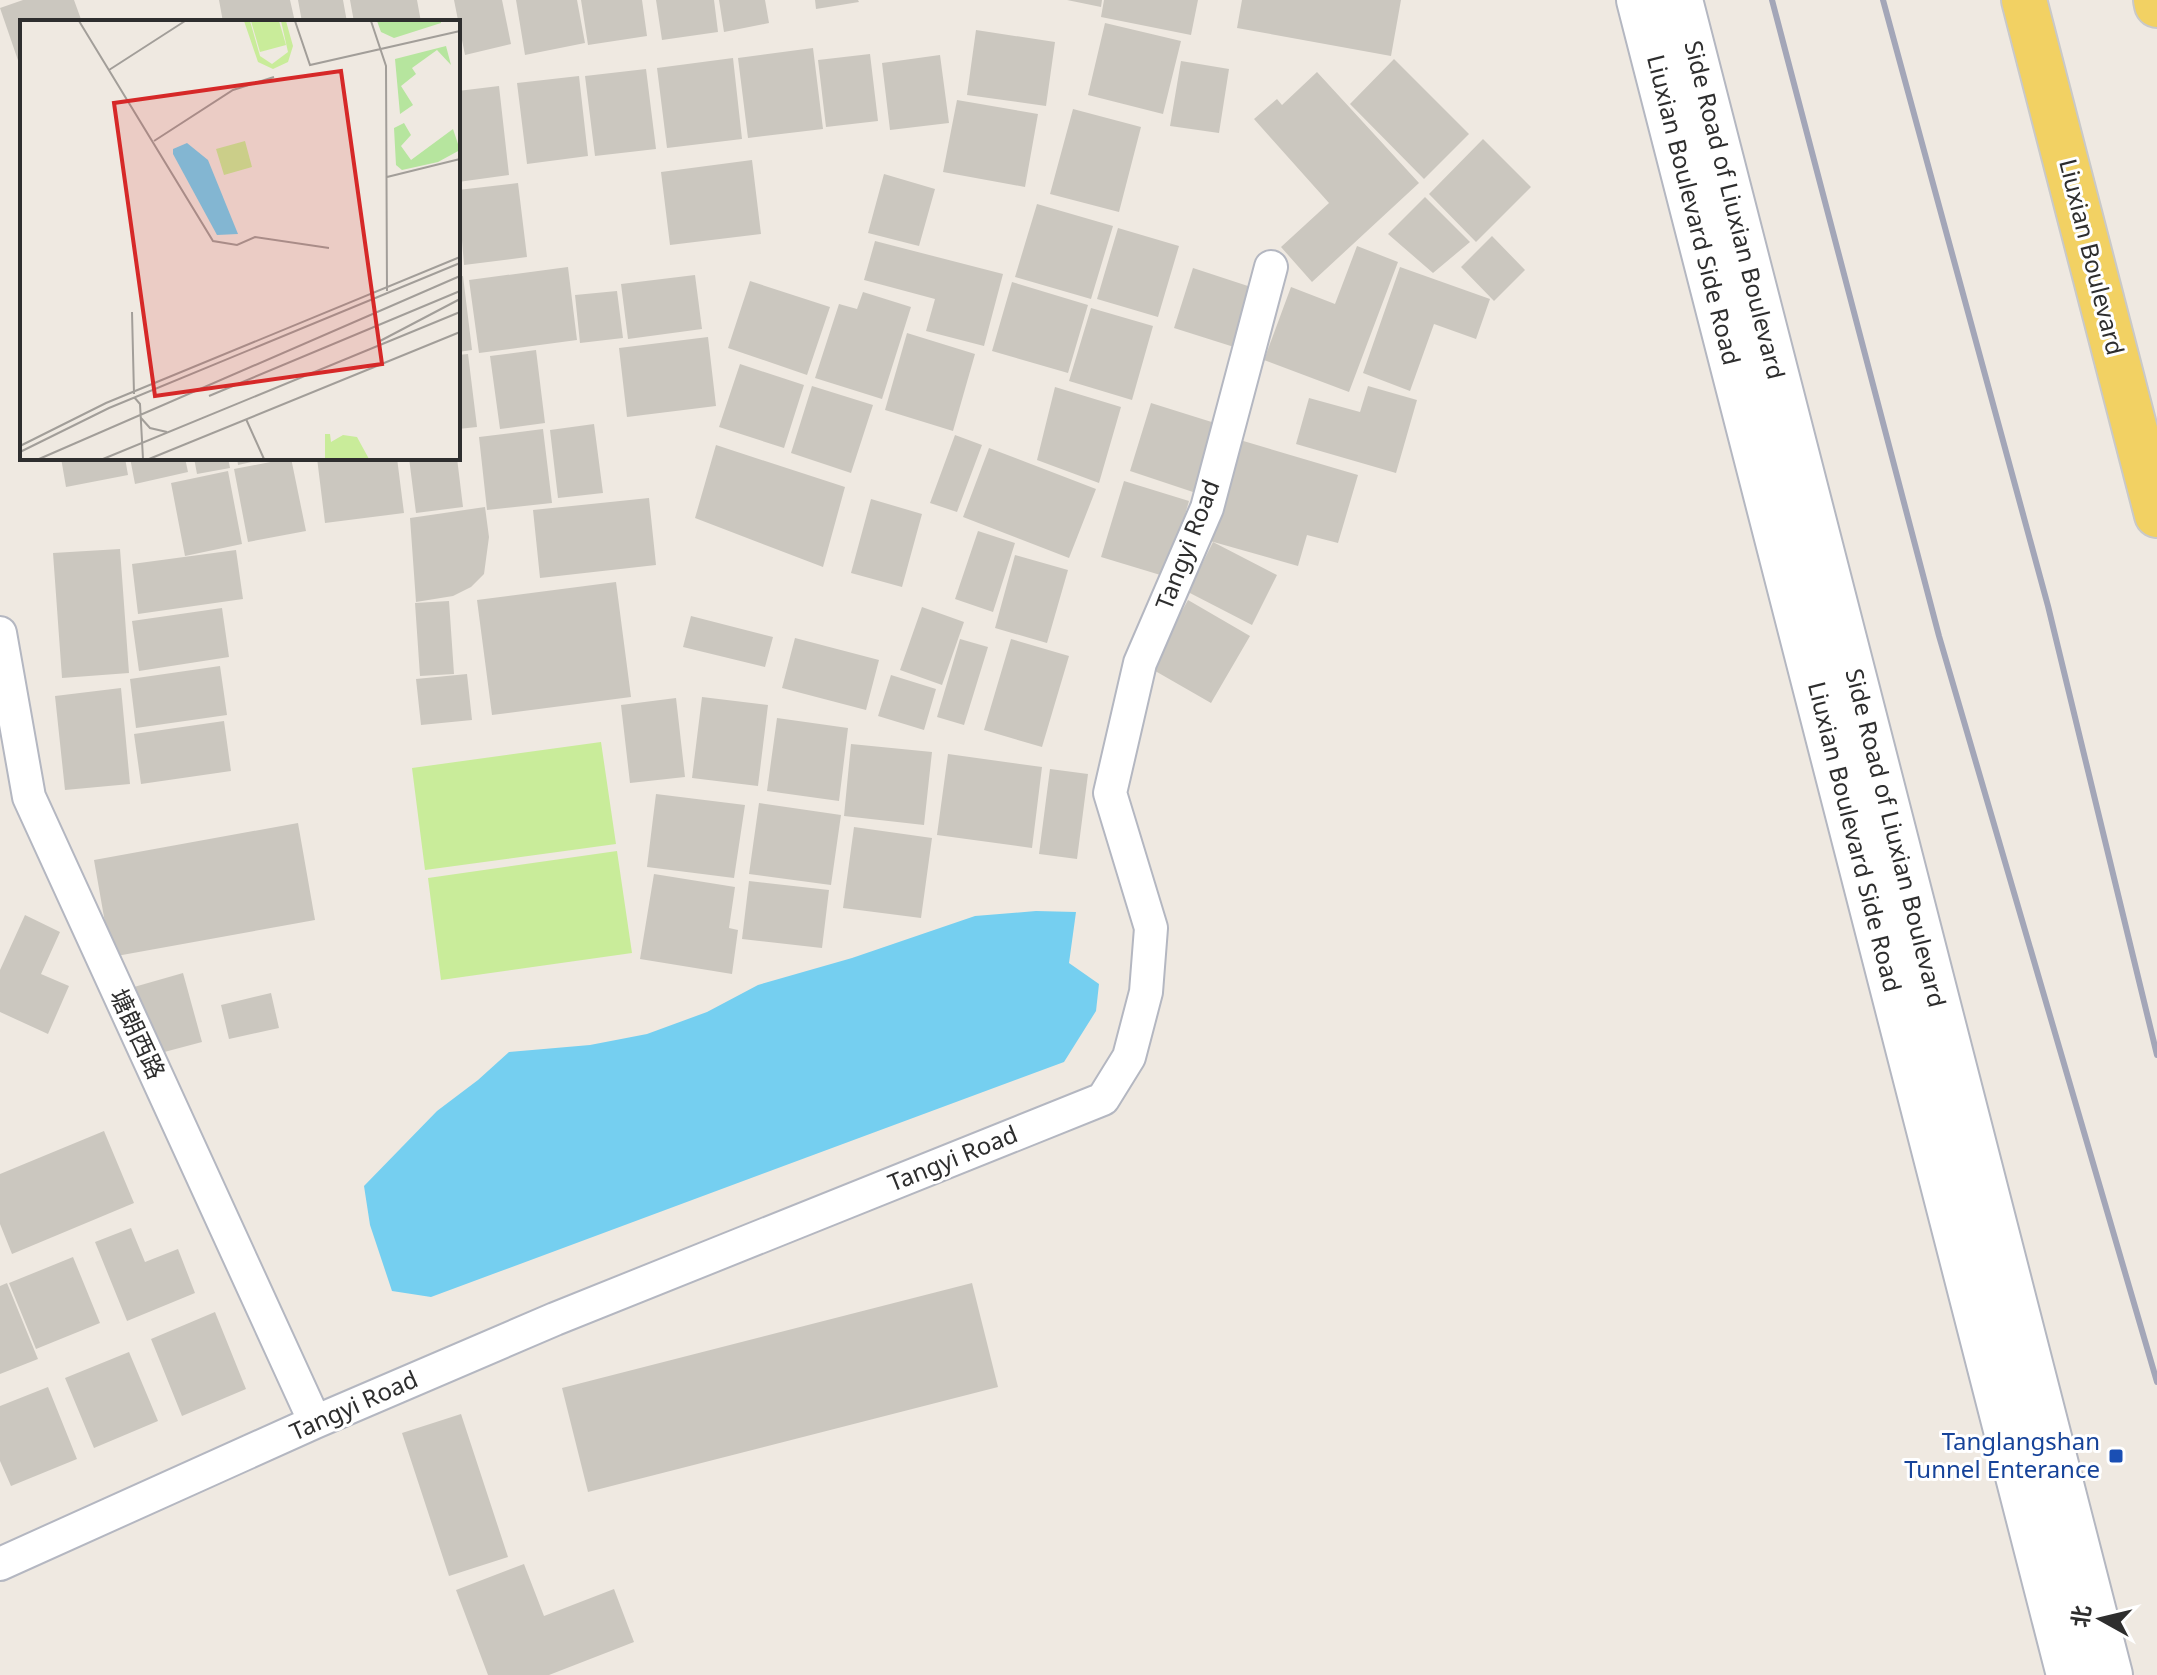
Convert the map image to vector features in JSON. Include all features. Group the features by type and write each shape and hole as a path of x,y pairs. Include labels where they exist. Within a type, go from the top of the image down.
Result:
{"main road":[{"name":"Liuxian Boulevard Side Road","path":"1639,0 2069,1675"},
{"name":"Side Road of Liuxian Boulevard","path":"1680,0 2110,1675"},
{"path":"1996,0 2095,275"},
{"name":"Liuxian Boulevard","path":"2024,0 2157,515"}],"street":[{"name":"Tangyi Road","path":"0,1564 315,1422 569,1313 1103,1099 1129,1057 1146,992 1151,928 1110,793 1140,663 1207,508 1271,267"},
{"name":"塘朗西路","path":"0,633 29,797 315,1422"}],"green space":[{"path":"601,742 616,844 425,870 412,768"},
{"path":"617,851 632,953 441,980 428,878"}],"water":[{"path":"1036,911 1076,912 1069,963 1099,984 1096,1011 1064,1062 431,1297 392,1291 370,1225 364,1186 437,1111 509,1052 590,1045 647,1034 707,1012 758,985 852,958 975,916"}],"building":[{"path":"23,0 74,0 81,20 20,20 20,66 0,8"},
{"path":"219,0 290,0 295,20 223,20"},
{"path":"298,0 343,0 347,20 302,20"},
{"path":"350,0 417,0 421,20 354,20"},
{"path":"454,0 502,0 511,44 465,55"},
{"path":"516,0 577,0 585,43 525,55"},
{"path":"581,0 642,0 647,36 588,45"},
{"path":"656,0 714,0 718,32 662,40"},
{"path":"719,0 765,0 769,23 724,32"},
{"path":"815,0 858,0 859,2 816,9"},
{"path":"1067,0 1102,0 1101,7"},
{"path":"1104,0 1198,0 1191,35 1101,17"},
{"path":"1242,0 1401,0 1391,56 1237,28"},
{"path":"1105,23 1181,41 1163,114 1088,95"},
{"path":"976,30 1055,42 1046,106 967,95"},
{"path":"813,48 823,129 748,138 738,58"},
{"path":"870,54 878,121 826,127 818,60"},
{"path":"940,55 949,123 890,130 882,63"},
{"path":"733,58 742,139 667,148 657,68"},
{"path":"1394,59 1469,134 1424,179 1350,104"},
{"path":"1181,61 1229,69 1219,133 1170,126"},
{"path":"646,69 656,149 595,156 585,76"},
{"path":"1317,72 1419,183 1312,282 1281,247 1329,203 1254,119 1277,99 1282,105"},
{"path":"579,76 588,156 527,164 517,83"},
{"path":"499,86 509,175 460,182 460,91"},
{"path":"957,100 1038,114 1025,187 943,172"},
{"path":"1073,109 1141,127 1119,212 1050,194"},
{"path":"1483,139 1531,187 1476,242 1429,194"},
{"path":"752,160 761,234 670,245 661,172"},
{"path":"884,174 935,189 919,246 868,233"},
{"path":"518,183 527,257 464,265 460,190"},
{"path":"1425,197 1470,242 1433,273 1388,234"},
{"path":"1037,204 1113,226 1091,299 1015,277"},
{"path":"1118,228 1179,246 1158,317 1097,299"},
{"path":"1492,236 1525,270 1494,301 1461,267"},
{"path":"875,241 1003,274 984,346 926,331 935,299 864,280"},
{"path":"1357,246 1398,262 1349,392 1264,360 1291,287 1335,304"},
{"path":"568,267 577,340 479,353 469,280"},
{"path":"1400,267 1490,299 1476,339 1434,324 1410,391 1363,373"},
{"path":"1193,268 1254,288 1234,347 1174,328"},
{"path":"695,275 702,329 628,339 621,284"},
{"path":"463,276 472,350 460,352 460,277"},
{"path":"750,281 830,307 807,375 728,348"},
{"path":"1012,282 1088,305 1068,373 992,351"},
{"path":"617,291 623,338 580,343 575,295"},
{"path":"863,292 911,307 882,399 815,378 839,304 857,309"},
{"path":"1091,308 1153,326 1132,400 1069,381"},
{"path":"907,333 975,354 953,431 885,410"},
{"path":"708,337 716,406 627,417 619,348"},
{"path":"536,350 545,423 500,429 490,356"},
{"path":"468,354 477,427 460,429 460,355"},
{"path":"740,364 804,385 784,448 719,427"},
{"path":"812,386 873,405 851,473 791,453"},
{"path":"1368,386 1417,400 1396,473 1296,444 1309,398 1360,412"},
{"path":"1055,387 1121,407 1099,483 1037,460"},
{"path":"1151,403 1218,424 1196,493 1130,471"},
{"path":"594,424 603,493 558,498 550,430"},
{"path":"543,429 552,503 487,510 479,437"},
{"path":"955,435 982,445 957,512 930,503"},
{"path":"1240,440 1358,475 1338,543 1307,535 1298,566 1210,541"},
{"path":"716,445 845,487 823,567 695,518"},
{"path":"989,448 1096,489 1069,558 963,517"},
{"path":"61,460 125,460 128,475 66,487"},
{"path":"130,460 185,460 188,472 135,484"},
{"path":"194,460 228,460 230,468 197,474"},
{"path":"237,460 260,460 238,465"},
{"path":"291,460 306,531 248,542 234,469"},
{"path":"317,460 397,460 404,513 325,523"},
{"path":"409,460 457,460 463,507 416,513"},
{"path":"228,471 242,544 185,556 171,483"},
{"path":"1124,481 1189,501 1167,577 1101,557"},
{"path":"649,498 656,565 540,578 533,510"},
{"path":"871,499 922,514 902,587 851,573"},
{"path":"485,507 489,537 484,574 471,587 453,596 416,602 410,518"},
{"path":"978,531 1015,543 993,612 955,599"},
{"path":"1213,542 1277,575 1252,625 1188,592"},
{"path":"120,549 129,673 62,678 53,553"},
{"path":"236,550 243,599 138,614 132,564"},
{"path":"1015,555 1068,570 1047,643 995,628"},
{"path":"616,582 631,697 492,715 477,600"},
{"path":"1188,600 1250,636 1211,703 1150,668"},
{"path":"449,601 454,674 420,676 415,603"},
{"path":"922,607 964,622 942,685 900,670"},
{"path":"222,608 229,657 139,671 132,621"},
{"path":"691,616 773,637 765,667 683,647"},
{"path":"795,638 879,660 866,710 782,688"},
{"path":"960,639 988,647 964,725 937,717"},
{"path":"1011,639 1069,656 1042,747 984,730"},
{"path":"220,666 227,715 136,728 130,679"},
{"path":"467,674 472,720 421,725 416,679"},
{"path":"891,675 936,689 924,730 878,716"},
{"path":"121,688 130,784 65,790 55,696"},
{"path":"702,697 768,705 758,786 692,778"},
{"path":"676,698 685,777 630,783 621,705"},
{"path":"777,718 848,728 839,801 767,791"},
{"path":"224,721 231,771 141,784 134,734"},
{"path":"851,744 932,752 924,825 844,816"},
{"path":"948,754 1042,767 1032,848 937,835"},
{"path":"1050,769 1088,774 1077,859 1039,854"},
{"path":"656,794 745,805 734,878 647,867"},
{"path":"759,803 841,815 831,885 749,874"},
{"path":"298,823 315,920 111,957 94,860"},
{"path":"854,827 932,838 921,918 843,908"},
{"path":"654,874 735,887 729,928 738,930 732,974 640,959"},
{"path":"749,881 829,890 822,948 742,939"},
{"path":"25,915 60,932 41,974 69,986 48,1034 0,1012 0,970"},
{"path":"183,973 202,1042 153,1055 134,987"},
{"path":"271,993 279,1028 229,1039 221,1005"},
{"path":"104,1131 134,1203 12,1254 0,1224 0,1174"},
{"path":"131,1228 145,1262 178,1249 195,1293 127,1321 95,1242"},
{"path":"73,1257 100,1323 36,1349 9,1283"},
{"path":"7,1283 38,1359 0,1374 0,1286"},
{"path":"972,1283 998,1387 588,1492 562,1388"},
{"path":"215,1312 246,1389 182,1416 151,1339"},
{"path":"129,1352 158,1421 94,1448 65,1378"},
{"path":"48,1387 77,1459 11,1486 0,1461 0,1406"},
{"path":"461,1414 508,1557 449,1576 402,1433"},
{"path":"524,1564 544,1616 614,1589 634,1642 549,1675 488,1675 456,1590"}],"railway":[{"path":"1772,0 1939,636 2157,1382"},
{"path":"1883,0 2048,606 2157,1055"}],"place":[{"name":"Tanglangshan Tunnel Enterance","path":"2116,1456"}]}
